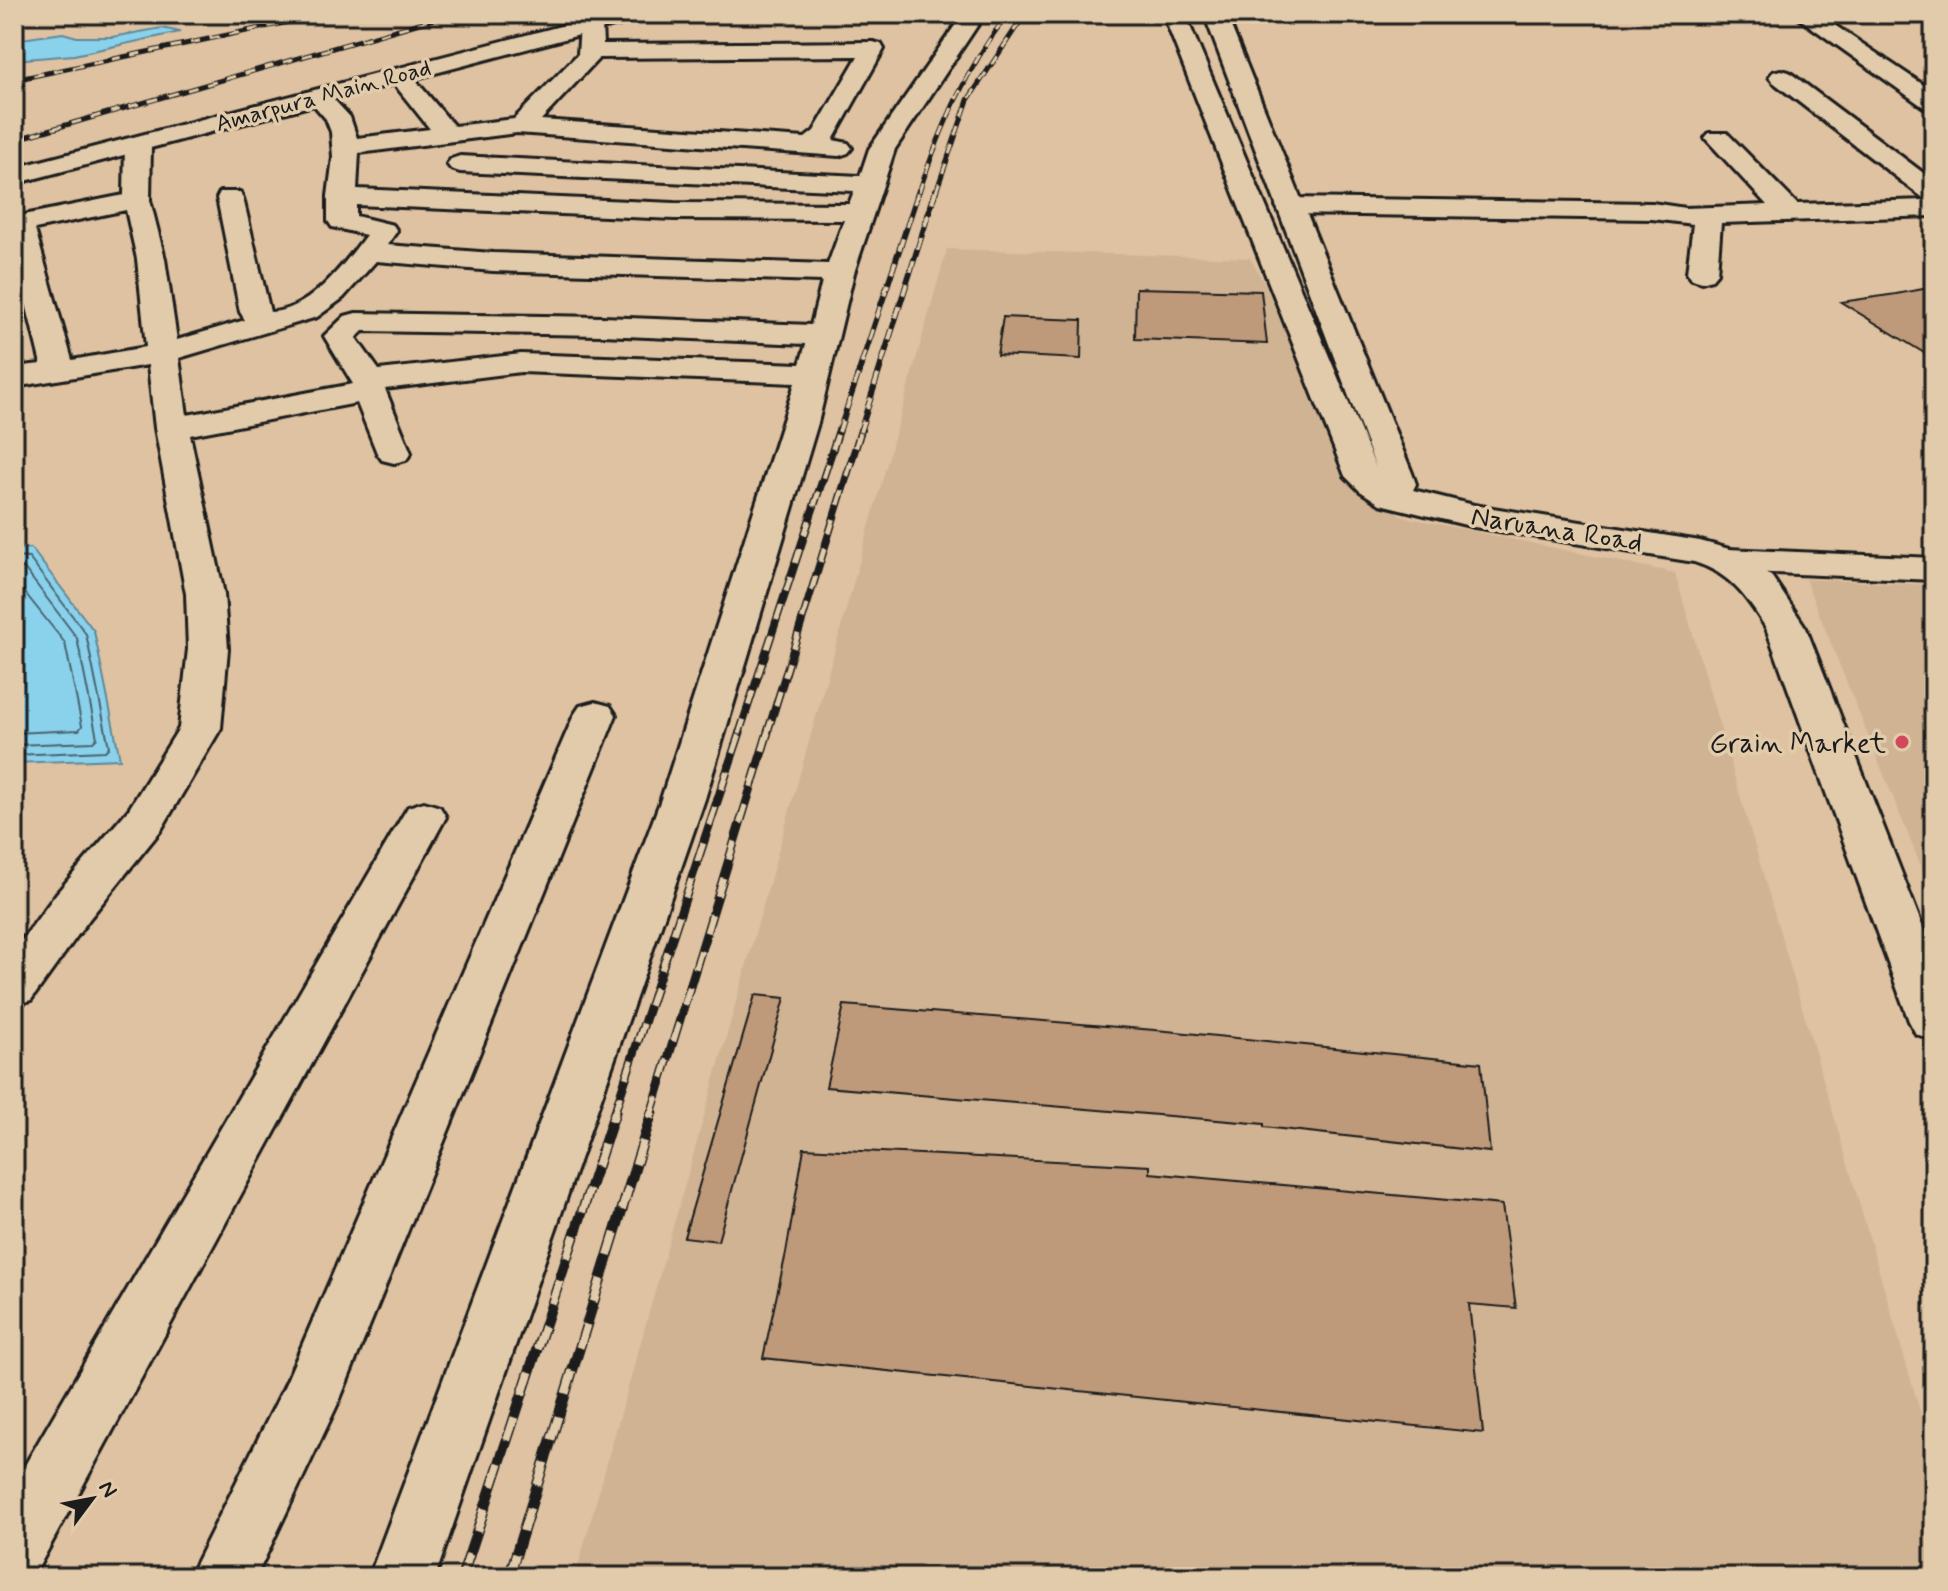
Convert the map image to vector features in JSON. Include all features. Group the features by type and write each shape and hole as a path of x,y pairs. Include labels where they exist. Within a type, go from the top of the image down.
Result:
{"street":[{"name":"Amarpura Main Road","path":"14,176 632,14"},
{"path":"402,1577 683,799 801,423 818,354 836,252 860,212 882,149 974,14"},
{"path":"1174,14 1354,464 1372,484 1393,496 1398,484 1395,473 1215,14"},
{"path":"1804,14 1934,103"},
{"path":"519,126 527,123 580,66 590,51 591,25"},
{"path":"590,51 873,49 945,56"},
{"path":"811,146 824,135 873,49"},
{"path":"399,75 449,136"},
{"path":"1781,77 1934,194"},
{"path":"318,96 339,120 347,147 341,196 342,221 376,241 638,286 818,354"},
{"path":"347,147 519,126 882,149"},
{"path":"1718,138 1790,213"},
{"path":"14,987 73,906 145,819 200,728 208,649 205,594 172,428 151,259 137,200 138,144"},
{"path":"460,164 869,184"},
{"path":"638,286 668,231 667,223 674,211 704,176"},
{"path":"341,196 674,211 860,212"},
{"path":"230,198 255,312 263,325"},
{"path":"59,372 17,224 137,200"},
{"path":"1290,206 1652,211 1685,216 1934,208"},
{"path":"1702,273 1708,215"},
{"path":"14,377 59,372 161,352 290,320 315,306 376,241"},
{"path":"638,286 716,242"},
{"path":"394,453 369,386 339,336 356,322 638,286 836,252"},
{"path":"172,428 369,386 521,363 818,354"},
{"name":"Naruana Road","path":"1393,496 1474,516 1596,533 1700,552 1727,560 1759,585 1786,628 1934,1021"},
{"path":"1727,560 1934,569"},
{"path":"222,1577 309,1399 595,715"},
{"path":"14,1547 424,817"}],"shaded area":[{"path":"947,249 1250,258 1400,516 1675,573 1934,1459 1934,1577 575,1577"},
{"name":"Grain Market","path":"1805,579 1934,585 1934,899"}],"water":[{"path":"162,28 180,32 74,55 14,60 14,40 63,33 77,37 112,37"},
{"path":"31,548 94,631 120,759 14,763 14,549"}],"building":[{"path":"1934,287 1934,359 1841,302 1896,294"},
{"path":"1136,288 1261,291 1267,344 1135,339"},
{"path":"1003,317 1082,320 1081,359 997,355"},
{"path":"755,995 785,998 718,1241 684,1237"},
{"path":"844,1005 1167,1031 1481,1063 1490,1152 1264,1127 1264,1124 826,1087"},
{"path":"804,1148 1150,1166 1150,1173 1502,1205 1516,1308 1469,1304 1483,1433 763,1358 786,1253"}],"railway":[{"path":"14,80 327,14"},
{"path":"14,140 451,14"},
{"path":"919,192 956,99 979,56 1008,14"},
{"path":"936,192 968,100 1025,14"},
{"path":"839,432 919,190"},
{"path":"860,432 936,190"},
{"path":"739,734 839,430"},
{"path":"767,734 861,430"},
{"path":"614,1114 740,732"},
{"path":"651,1114 768,732"},
{"path":"462,1577 615,1112"},
{"path":"509,1577 652,1112"}],"place":[{"name":"Grain Market","path":"1902,742"}]}
